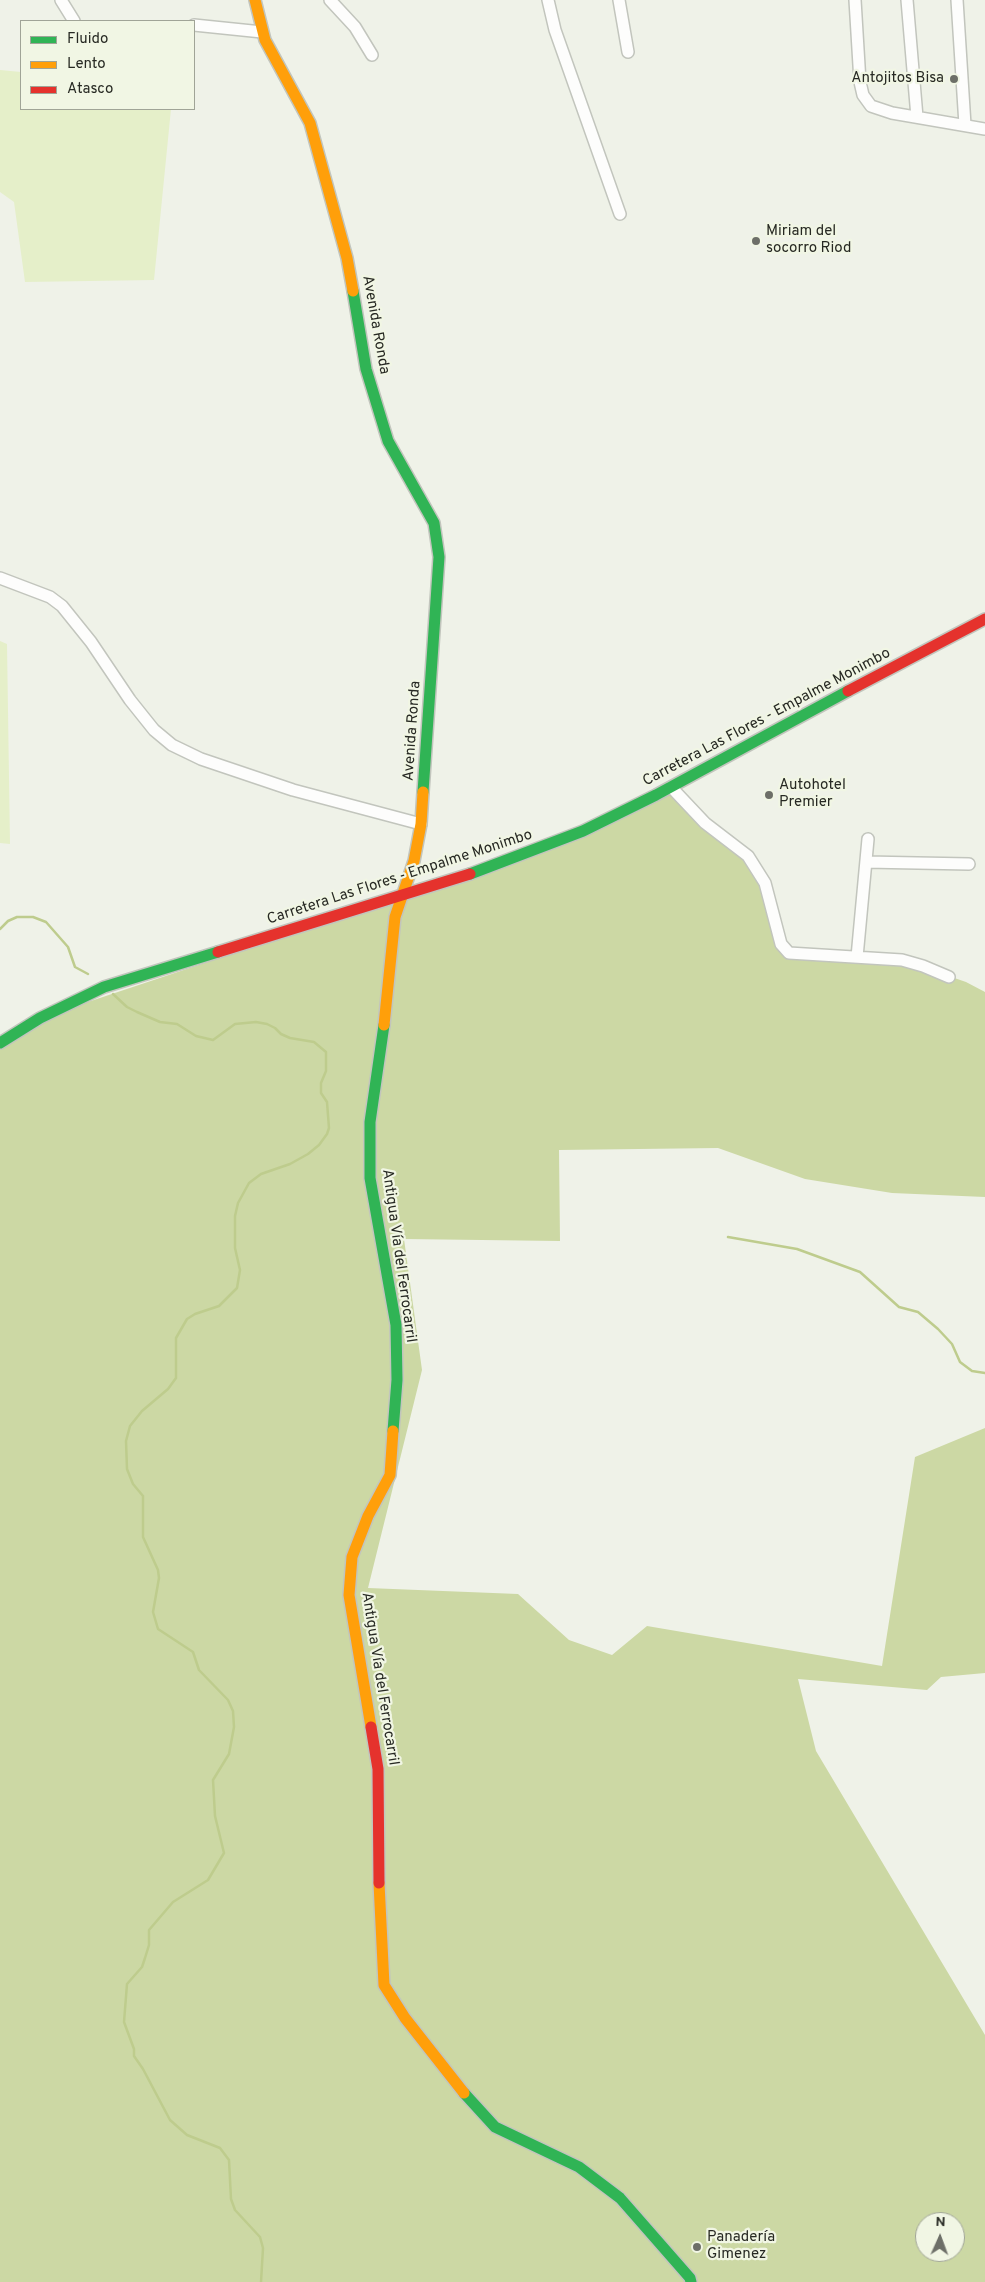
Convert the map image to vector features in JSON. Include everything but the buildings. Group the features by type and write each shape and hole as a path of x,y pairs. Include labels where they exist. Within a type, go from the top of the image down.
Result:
{"main road":[{"name":"Avenida Ronda","path":"255,0 265,40 310,123 346,251 355,292 366,369 388,441 434,523 439,557 421,824 414,861 401,896"},
{"name":"Carretera Las Flores - Empalme Monimbo","path":"34,1008 99,980 517,848 583,821 985,606"},
{"name":"Carretera Las Flores - Empalme Monimbo","path":"0,1043 40,1018 104,987 509,861 582,831 671,787 985,619"},
{"name":"Antigua Vía del Ferrocarril","path":"401,896 395,917 381,1049 370,1122 370,1178 396,1325 398,1380 390,1475 368,1516 352,1557 349,1595 378,1769 379,1900 384,1985 405,2018 453,2080 495,2127 579,2167 620,2198 690,2278 691,2282"}],"street":[{"path":"61,0 73,20"},
{"path":"330,0 355,26 372,55"},
{"path":"548,0 554,30 620,214"},
{"path":"619,0 628,52"},
{"path":"855,0 860,82 863,95 871,106 892,113 985,129"},
{"path":"907,0 917,118"},
{"path":"957,0 965,125"},
{"path":"195,25 262,32"},
{"path":"0,578 50,597 66,610 91,642 130,700 154,730 172,745 200,759 293,790 421,824"},
{"path":"671,787 705,823 748,856 765,883 780,944 789,953 902,960 923,966 949,977"},
{"path":"857,956 868,839"},
{"path":"866,862 969,864"}],"green space":[{"path":"0,70 20,72 20,110 171,110 154,280 25,282 14,202 0,192"},
{"path":"0,641 7,644 10,844 0,843"},
{"path":"671,787 748,856 789,953 902,960 966,982 985,992 985,1197 892,1193 805,1179 718,1148 559,1150 560,1241 404,1239 422,1370 368,1588 518,1594 569,1640 612,1655 647,1626 882,1666 915,1457 985,1428 985,1673 941,1677 927,1690 798,1679 816,1751 985,2035 985,2282 0,2282 0,1043 40,1018 456,879"}],"waterway":[{"path":"0,929 8,921 17,917 33,917 46,922 68,947 75,967 88,974"},
{"path":"113,994 127,1007 160,1022 177,1024 196,1036 213,1040 235,1024 256,1022 267,1024 290,1038 314,1042 326,1052 326,1071 321,1083 321,1093 327,1102 329,1128 327,1134 319,1145 308,1154 290,1164 261,1174 249,1183 238,1203 235,1216 235,1248 240,1270 237,1288 219,1306 195,1314 187,1319 176,1338 176,1378 168,1389 142,1411 130,1426 126,1441 127,1469 133,1484 143,1496 143,1537 158,1570 159,1578 153,1612 158,1629 193,1652 199,1670 228,1700 233,1711 234,1727 229,1754 213,1780 215,1816 224,1853 208,1880 173,1902 149,1930 149,1945 142,1967 127,1984 124,2022 134,2049 134,2056 170,2120 187,2135 220,2148 229,2160 231,2199 235,2210 260,2237 263,2248 261,2282"},
{"path":"728,1237 797,1249 860,1272 899,1307 918,1312 938,1329 952,1344 960,1362 972,1371 985,1373"}],"traffic: fast":[{"path":"353,291 366,369 388,441 434,523 439,557 423,792"},
{"path":"470,874 583,831 656,795 848,691"},
{"path":"0,1043 40,1018 104,987 218,952"},
{"path":"384,1025 370,1122 370,1178 396,1325 397,1380 393,1431"},
{"path":"464,2093 495,2127 579,2167 620,2198 690,2278 691,2282"}],"traffic: slow":[{"path":"255,0 265,40 310,123 347,258 353,291"},
{"path":"384,1025 395,917 414,861 421,824 423,792"},
{"path":"371,1727 349,1595 352,1557 368,1516 390,1475 393,1431"},
{"path":"379,1883 384,1985 405,2018 464,2093"}],"traffic: jam":[{"path":"848,691 985,619"},
{"path":"218,952 470,874"},
{"path":"371,1727 378,1769 379,1883"}],"place":[{"name":"Antojitos Bisa","path":"954,79"},
{"name":"Miriam del socorro Riod","path":"756,241"},
{"name":"Autohotel Premier","path":"769,795"},
{"name":"Panadería Gimenez","path":"697,2247"}]}
